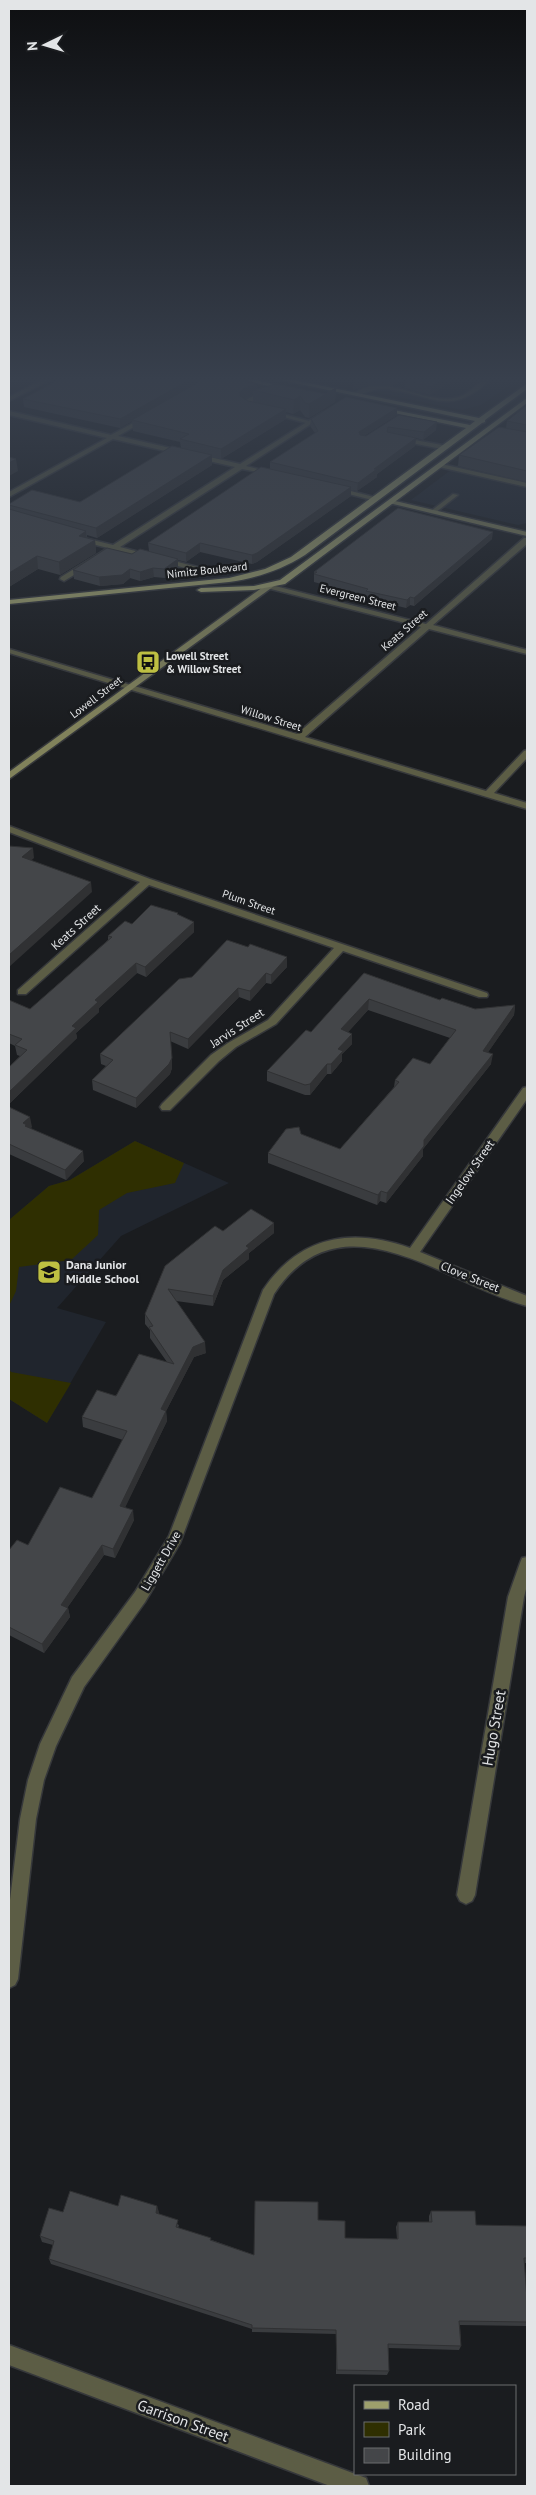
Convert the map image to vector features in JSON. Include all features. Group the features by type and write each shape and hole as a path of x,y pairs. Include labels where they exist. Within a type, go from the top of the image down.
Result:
{"main road":[{"name":"Nimitz Boulevard","path":"9,602 235,579 270,571 292,560 381,495"},
{"name":"Nimitz Boulevard","path":"9,610 167,592 270,586 282,582 301,569 400,495"},
{"path":"270,586 292,560"}],"street":[{"path":"64,580 196,495"},
{"path":"361,495 376,499"},
{"path":"433,512 454,495"},
{"path":"391,502 527,534"},
{"path":"71,535 202,571"},
{"name":"Keats Street","path":"298,738 527,540"},
{"name":"Evergreen Street","path":"270,586 527,652"},
{"name":"Lowell Street","path":"9,776 128,687 270,586"},
{"name":"Willow Street","path":"9,651 527,806"},
{"path":"488,794 527,753"},
{"name":"Plum Street","path":"9,829 341,948 483,995"},
{"name":"Keats Street","path":"22,992 147,880"},
{"name":"Jarvis Street","path":"166,1108 215,1058 232,1045 272,1022 283,1012 341,948"},
{"name":"Ingelow Street","path":"412,1254 527,1091"},
{"name":"Liggett Drive","path":"9,1979 28,1819 36,1780 48,1744 61,1713 78,1682 140,1597 175,1538 273,1284 294,1260 308,1252 333,1244 354,1242 380,1243 412,1254"},
{"name":"Clove Street","path":"412,1254 527,1301"},
{"name":"Hugo Street","path":"466,1895 516,1597 527,1563"},
{"name":"Garrison Street","path":"9,2355 358,2486"}],"shaded area":[{"path":"417,495 527,495 527,523 518,525 411,500"},
{"name":"Dana Junior Middle School","path":"135,1141 229,1183 121,1236 57,1308 106,1322 47,1423 9,1399 9,1220 49,1186 70,1180"}],"green space":[{"path":"135,1141 184,1163 175,1183 127,1193 99,1210 98,1235 71,1260 19,1267 16,1291 9,1306 9,1220 49,1186 70,1180"},
{"path":"9,1369 11,1372 71,1383 47,1423 9,1399"}],"building":[{"path":"23,495 54,495 80,502 91,495 148,495 96,528 9,505"},
{"path":"219,495 339,495 252,555 200,543 186,553 148,543"},
{"path":"398,508 493,532 414,598 410,597 407,600 366,591 368,589 314,574 317,572 314,572"},
{"path":"9,509 86,531 79,536 95,540 59,562 37,556 9,573"},
{"path":"107,548 132,554 140,549 178,559 164,569 153,568 140,572 130,569 122,575 99,577 73,570"},
{"path":"9,846 33,848 22,857 91,882 9,955"},
{"path":"151,905 178,913 194,922 145,967 136,963 95,1000 98,1002 72,1026 76,1028 9,1092 9,1067 27,1050 15,1045 22,1039 9,1034 9,1000 30,1009 112,937 108,936 125,921 132,924"},
{"path":"227,940 248,947 250,944 287,957 271,975 266,973 250,991 238,988 188,1039 170,1032 172,1058 169,1064 136,1098 92,1080 113,1060 100,1054 179,979 192,977"},
{"path":"364,973 440,1000 442,998 475,1009 515,1005 483,1051 493,1054 424,1140 424,1146 387,1193 381,1191 378,1195 268,1153 286,1129 299,1127 301,1134 340,1149 399,1082 395,1080 413,1058 430,1064 456,1030 369,999 341,1029 352,1034 338,1049 343,1051 331,1064 327,1064 310,1084 305,1085 267,1071 306,1030 311,1032"},
{"path":"9,1107 30,1117 23,1123 27,1125 25,1126 83,1151 65,1170 9,1144"},
{"path":"251,1209 274,1223 246,1246 249,1248 223,1270 213,1296 168,1289 205,1342 193,1347 161,1409 166,1411 120,1506 133,1510 113,1549 102,1545 61,1605 68,1608 42,1644 9,1627 9,1550 17,1540 28,1545 60,1487 92,1498 127,1431 82,1417 97,1390 116,1396 139,1354 174,1364 149,1327 153,1326 145,1314 165,1266 215,1226 223,1231"},
{"path":"70,2191 118,2206 121,2195 157,2206 156,2213 178,2220 176,2227 254,2255 255,2201 318,2202 318,2220 345,2221 345,2238 398,2239 398,2222 432,2222 431,2211 475,2211 476,2225 527,2226 527,2258 524,2258 527,2322 459,2321 461,2346 388,2344 389,2371 337,2370 336,2330 252,2328 252,2325 49,2259 54,2241 40,2236 49,2208 63,2212"}],"place":[{"name":"Lowell Street & Willow Street","path":"148,662"},
{"name":"Dana Junior Middle School","path":"49,1272"}]}
